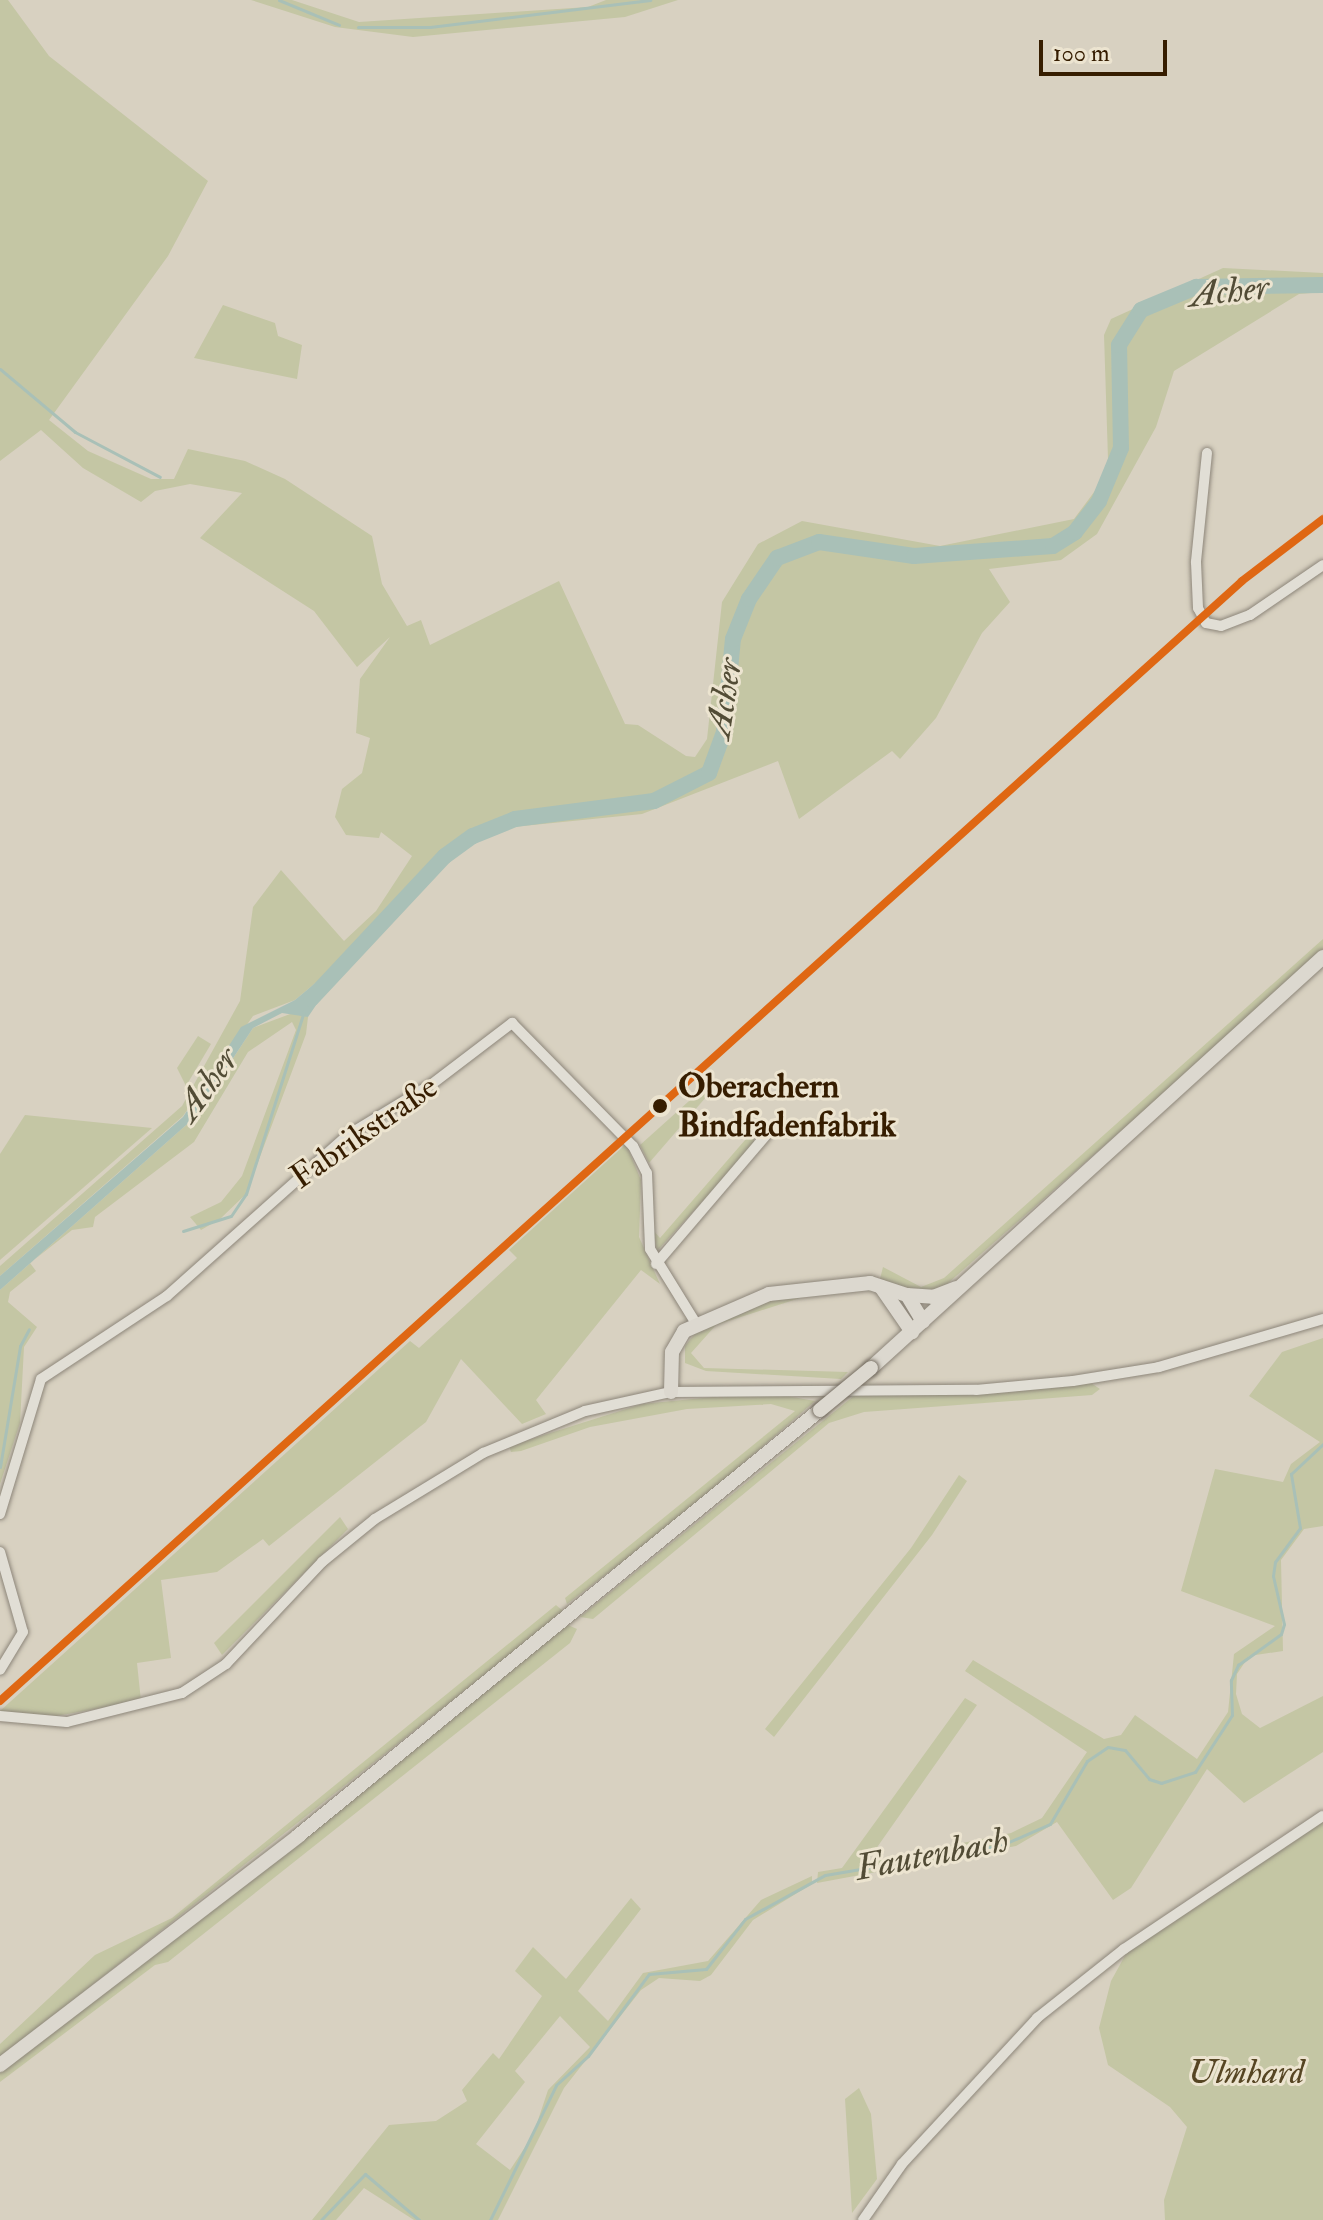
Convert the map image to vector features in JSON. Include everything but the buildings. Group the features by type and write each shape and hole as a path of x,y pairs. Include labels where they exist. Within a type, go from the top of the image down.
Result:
{"main road":[{"path":"0,2065 298,1836 871,1368 1323,957"},
{"path":"671,1392 672,1352 695,1322 769,1294 832,1285 881,1287 907,1295 933,1297 964,1285"},
{"path":"881,1287 918,1327"},
{"path":"907,1295 918,1327"}],"street":[{"path":"1207,453 1196,562 1198,608 1206,623 1221,626 1250,615 1323,565"},
{"name":"Fabrikstraße","path":"0,1514 41,1379 167,1296 348,1135 432,1084 512,1023 633,1146 647,1173 650,1249 656,1264 695,1322"},
{"path":"656,1264 766,1135"},
{"path":"0,1716 67,1722 182,1693 226,1664 322,1562 431,1483 539,1428 671,1392 1034,1386 1159,1367 1323,1319"},
{"path":"0,1552 23,1632 0,1670"},
{"path":"863,2220 902,2164 1037,2018 1124,1949 1323,1816"}],"green space":[{"path":"0,0 8,0 49,56 208,181 168,256 49,420 88,451 151,479 174,479 188,449 245,461 285,479 372,536 382,584 407,626 421,620 430,645 559,581 625,724 638,725 686,756 695,757 707,739 722,602 758,544 802,521 940,546 1074,519 1103,480 1108,459 1104,335 1111,319 1223,268 1323,273 1323,292 1299,294 1174,371 1156,427 1097,534 1061,560 989,569 1010,602 982,633 936,718 900,759 892,751 799,819 778,761 642,814 513,827 478,840 450,860 327,989 319,980 295,1000 253,1016 183,1116 0,1276 0,1266 182,1106 240,1001 253,907 281,870 344,941 376,911 412,856 381,832 379,838 346,835 335,817 342,789 362,773 370,738 356,733 360,679 390,637 357,667 314,611 200,538 242,493 190,484 155,491 141,502 83,468 41,430 0,461"},
{"path":"251,0 292,0 359,22 588,7 606,0 678,0 625,17 413,37 335,27"},
{"path":"223,305 275,323 278,336 302,345 297,379 194,358"},
{"path":"1323,939 1323,949 1256,1012 947,1284 922,1294 880,1279 883,1267 921,1287 944,1278"},
{"path":"298,1011 308,1017 306,1034 246,1194 220,1219 201,1230 190,1217 221,1202 242,1176 296,1030 292,1022 248,1052 194,1142 95,1217 93,1227 72,1230 34,1260 193,1119 253,1028"},
{"path":"198,1036 211,1044 186,1086 177,1068"},
{"path":"708,1084 713,1089 649,1163 640,1145"},
{"path":"25,1115 152,1128 0,1260 0,1154"},
{"path":"752,1132 755,1144 657,1251 653,1230 660,1238"},
{"path":"626,1144 641,1180 639,1237 660,1284 641,1270 536,1400 546,1414 522,1424 461,1359 426,1422 269,1546 263,1539 217,1572 161,1580 171,1658 137,1663 141,1701 45,1718 0,1711 410,1341 419,1348 517,1258 509,1250"},
{"path":"30,1263 36,1271 10,1292 8,1302 37,1327 24,1347 20,1423 0,1484 0,1290"},
{"path":"825,1290 716,1325 691,1353 704,1368 848,1372 841,1379 706,1371 685,1363 685,1346 697,1331 761,1301"},
{"path":"1323,1338 1323,1526 1304,1529 1281,1560 1283,1651 1249,1656 1237,1674 1236,1694 1242,1714 1260,1728 1323,1696 1323,1752 1244,1803 1207,1769 1131,1888 1113,1900 1057,1822 1016,1846 817,1883 818,1872 842,1868 965,1698 977,1705 866,1863 1011,1833 1042,1818 1087,1752 965,1671 973,1660 1104,1739 1121,1735 1135,1715 1197,1759 1228,1712 1234,1654 1275,1626 1181,1591 1215,1469 1283,1482 1291,1464 1320,1442 1249,1396 1282,1352"},
{"path":"1091,1383 1100,1389 1092,1395 864,1412 829,1423 593,1619 580,1617 855,1395 994,1393"},
{"path":"765,1392 815,1401 680,1518 567,1604 565,1598 795,1411 771,1404 687,1409 590,1427 521,1451 511,1452 509,1446 642,1404"},
{"path":"959,1475 967,1481 932,1535 774,1737 765,1729 911,1548"},
{"path":"340,1517 348,1529 222,1655 214,1643"},
{"path":"556,1605 564,1612 0,2058 0,2044 95,1955 172,1918"},
{"path":"568,1625 577,1629 570,1643 168,1962 155,1965 0,2082 0,2070"},
{"name":"Ulmhard","path":"1323,1821 1323,2220 1165,2220 1164,2200 1187,2127 1170,2107 1108,2065 1099,2028 1111,1981 1127,1952"},
{"path":"812,1876 812,1884 753,1920 711,1975 700,1981 659,1978 641,1990 564,2088 498,2220 414,2220 364,2188 336,2220 312,2220 389,2125 436,2121 467,2101 462,2090 493,2053 499,2059 542,1996 515,1971 533,1947 566,1979 631,1898 641,1909 578,1991 608,2021 643,1973 708,1961 761,1900","holes":["560,2016 590,2047 548,2090 533,2135 510,2170 476,2144 525,2082 515,2071"]},
{"path":"859,2088 871,2114 877,2179 852,2213 845,2099"}],"water":[{"path":"319,980 327,989 308,1017 282,1013 253,1028 193,1119 0,1290 0,1276 183,1117 241,1027 295,1000"}],"waterway":[{"path":"279,0 339,25"},
{"path":"358,27 430,27 650,0"},
{"name":"Acher","path":"311,999 445,856 473,836 515,819 654,801 709,773 724,732 733,639 749,599 777,558 819,542 914,556 1053,546 1075,532 1099,501 1121,448 1119,345 1141,310 1196,287 1323,285"},
{"path":"0,369 75,432 160,477"},
{"path":"183,1231 231,1216 246,1194 304,1011"},
{"path":"0,1467 20,1346 29,1329"},
{"name":"Fautenbach","path":"490,2220 556,2085 588,2056 649,1974 706,1969 745,1919 825,1875 1002,1845 1050,1824 1087,1761 1108,1747 1125,1750 1149,1779 1161,1783 1195,1772 1232,1715 1231,1680 1238,1665 1281,1634 1284,1624 1273,1576 1275,1562 1300,1528 1291,1474 1323,1444"},
{"name":"Fautenbach","path":"321,2220 365,2174 419,2220"}],"transit line":[{"path":"0,1701 1242,581 1323,519"}],"place":[{"name":"Oberachern Bindfadenfabrik","path":"660,1106"}]}
